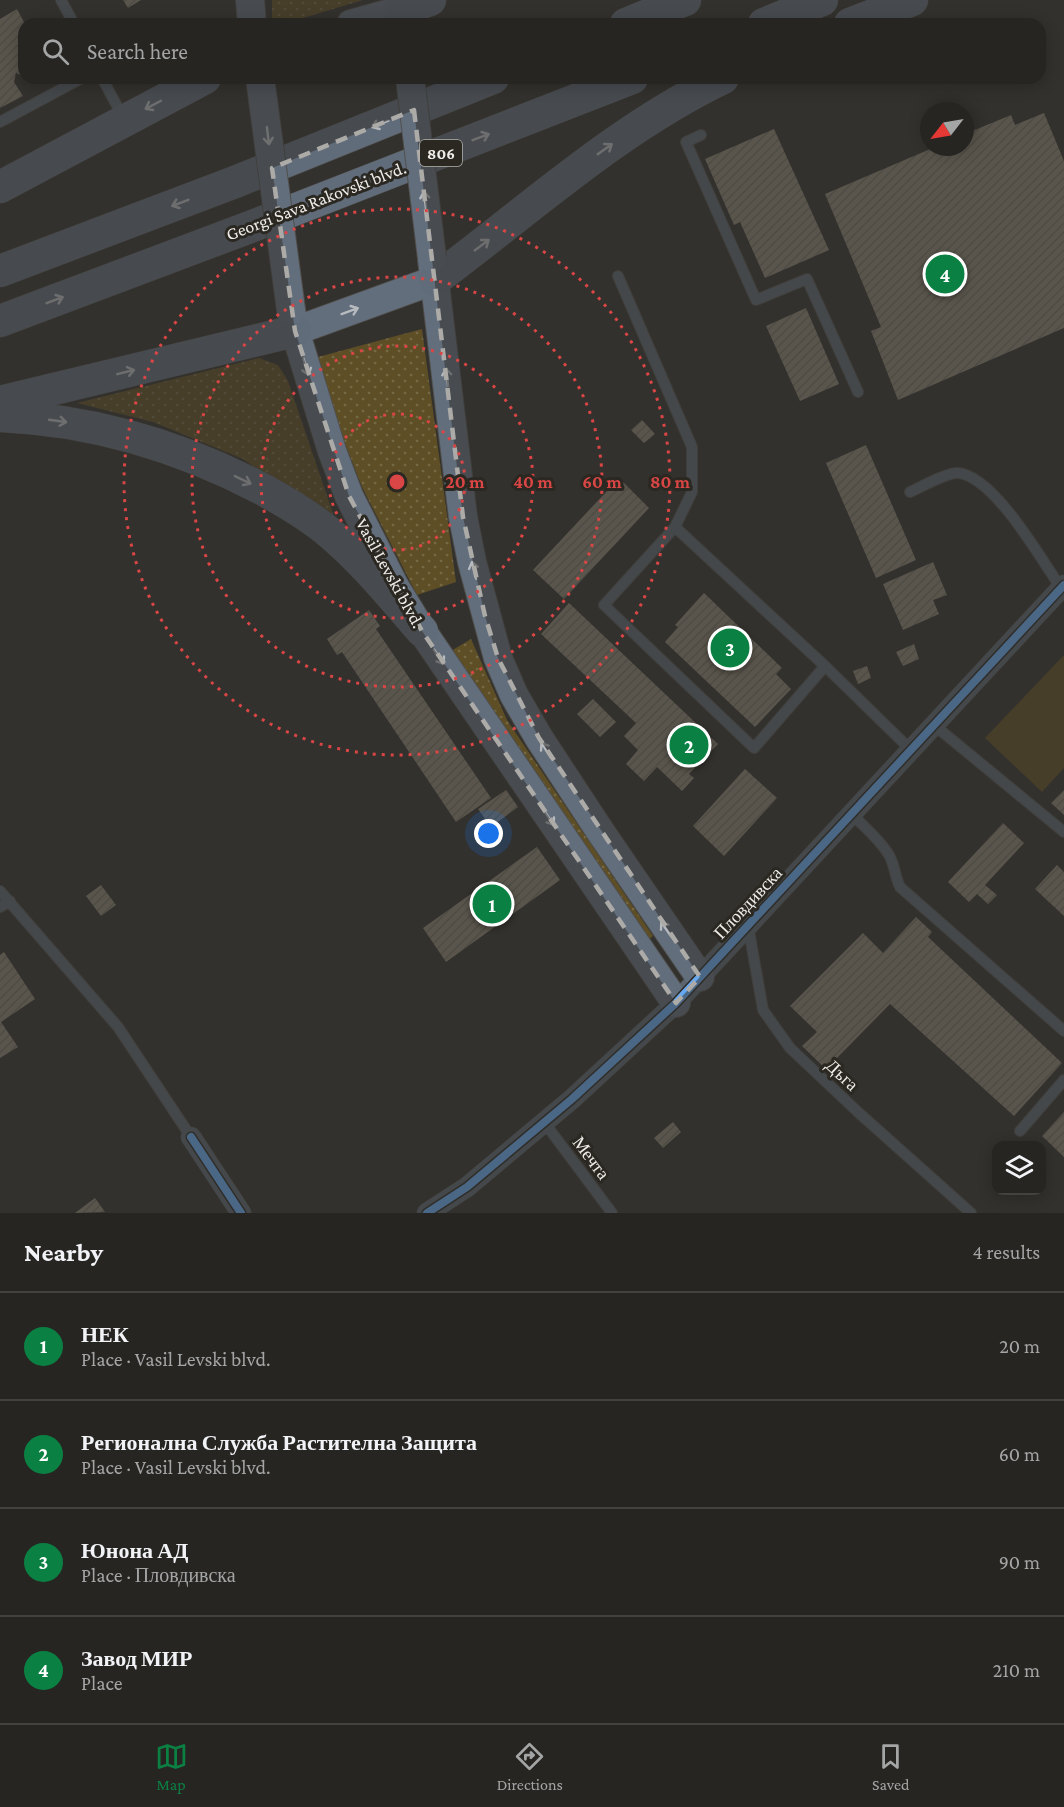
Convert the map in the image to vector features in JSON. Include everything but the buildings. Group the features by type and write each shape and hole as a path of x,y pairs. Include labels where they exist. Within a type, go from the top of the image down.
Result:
{"main road":[{"path":"250,0 252,18"},
{"path":"641,18 685,0"},
{"path":"778,18 822,0"},
{"path":"866,18 912,0"},
{"path":"377,18 407,11"},
{"path":"0,187 194,84"},
{"name":"Vasil Levski blvd.","path":"261,84 293,321 332,451 349,496 394,585 422,631 676,1003"},
{"path":"411,84 464,517 472,562 498,658 514,695 539,738 700,977"},
{"path":"0,271 235,182 478,84"},
{"name":"Georgi Sava Rakovski blvd.","path":"0,321 261,223 617,84"},
{"path":"0,402 293,321 434,269 560,185 596,155 638,126 712,84"},
{"path":"0,416 66,422 119,433 194,457 243,479 290,505 331,533 365,566 422,631"}],"street":[{"name":"Пловдивска","path":"427,1213 467,1187 544,1122 676,1003 1063,586"},
{"path":"191,1137 241,1213"}],"lane":[{"path":"61,0 71,18"},
{"path":"0,122 71,84"},
{"path":"105,84 125,120"},
{"path":"701,135 686,142 756,300 807,279 858,392"},
{"path":"618,276 692,447 692,492 675,527 604,605 754,748 825,666"},
{"path":"910,492 956,473 974,478 1003,504 1063,586"},
{"path":"675,527 825,666 911,750"},
{"path":"934,725 1064,832"},
{"path":"851,813 888,852 893,864 894,876 900,887 1064,1031"},
{"path":"0,891 117,1027 191,1137"},
{"path":"0,907 10,901"},
{"name":"Дъга","path":"748,925 763,1010 790,1048 867,1121 971,1213"},
{"path":"1020,1131 1064,1080"},
{"name":"Мечта","path":"544,1122 612,1213"}],"highlighted area":[{"path":"414,110 463,517 485,616 498,658 539,738 700,977 676,1003 422,631 349,496 295,331 272,168"}],"shaded area":[{"path":"272,0 363,0 303,18 272,18"},
{"path":"422,329 456,582 417,595 362,487 339,428 318,357"},
{"path":"259,358 278,365 288,381 337,525 243,459 153,422 77,403"},
{"path":"471,639 507,720 653,936 648,940 451,651"},
{"path":"1064,655 1064,768 1042,792 985,738"}],"cycle path":[{"path":"427,1213 467,1187 572,1099 676,1003 1064,585"},
{"path":"191,1137 241,1213"}],"place":[{"name":"Завод МИР","path":"945,274"},
{"name":"Юнона АД","path":"730,648"},
{"name":"Регионална Служба Растителна Защита","path":"689,745"},
{"name":"НЕК","path":"492,904"}]}
